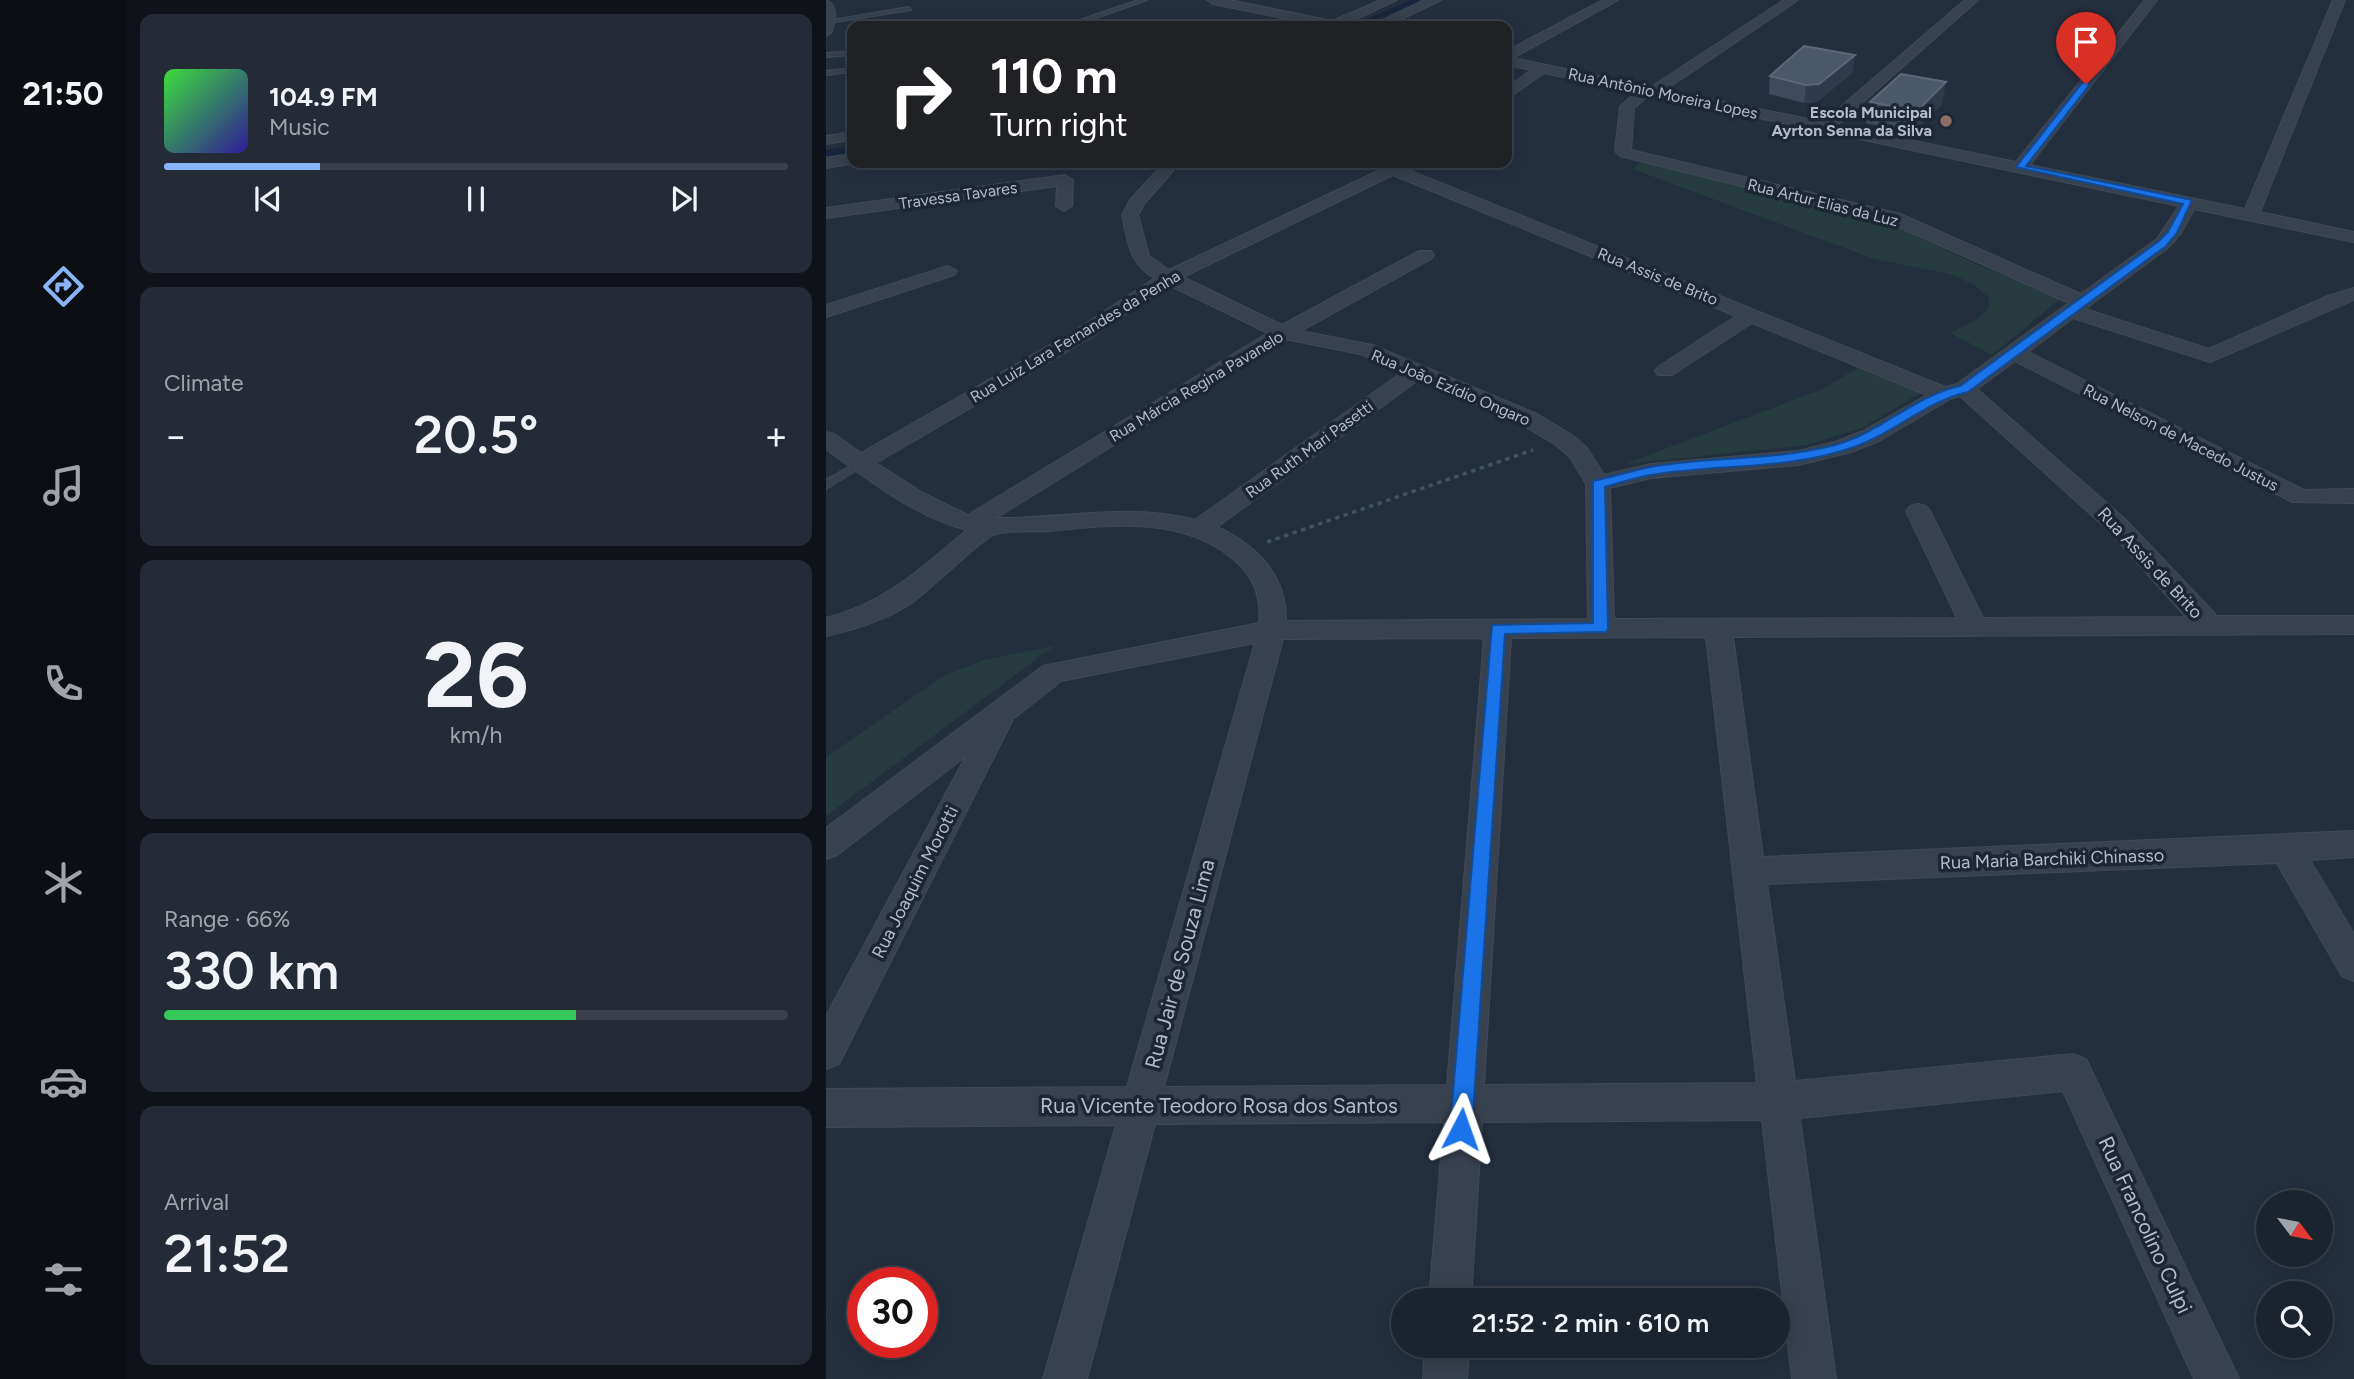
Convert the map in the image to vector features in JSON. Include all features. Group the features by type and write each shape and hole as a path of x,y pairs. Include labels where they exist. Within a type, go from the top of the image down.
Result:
{"street":[{"path":"1214,0 1311,21"},
{"path":"1345,21 1391,0"},
{"path":"1388,21 1436,0"},
{"path":"1512,55 1612,0"},
{"path":"1650,90 1792,0"},
{"path":"1826,127 1972,0"},
{"path":"2020,167 2151,0"},
{"path":"2251,215 2339,0"},
{"path":"826,4 827,26"},
{"name":"Rua Antônio Moreira Lopes","path":"1512,59 1542,68 2354,237"},
{"path":"1512,91 1542,68"},
{"name":"Rua Artur Elias da Luz","path":"1650,90 1627,107 1623,150 1625,153 1894,218 2075,305"},
{"path":"826,139 847,137"},
{"path":"826,163 847,160"},
{"name":"Rua João Ezídio Ongaro","path":"1168,168 1137,202 1130,215 1145,264 1167,278 1282,333 1365,349 1529,419 1564,440 1584,461 1598,484"},
{"name":"Rua Luiz Lara Fernandes da Penha","path":"861,463 1083,334 1167,278 1396,168"},
{"name":"Rua Assis de Brito","path":"1405,168 1751,315 1953,391 2117,525 2210,626"},
{"name":"Travessa Tavares","path":"826,213 1065,180 1064,206"},
{"path":"1601,629 1598,484 1651,471 1818,454 1871,436 2015,353 2075,305 2163,243 2172,233 2189,202"},
{"name":"Rua Márcia Regina Pavanelo","path":"826,627 859,620 901,598 979,525 1282,333 1426,255"},
{"path":"826,311 948,271"},
{"path":"2075,305 2210,356 2354,294"},
{"path":"1665,371 1751,315"},
{"name":"Rua Nelson de Macedo Justus","path":"2015,353 2300,497 2354,496"},
{"name":"Rua Ruth Mari Pasetti","path":"1198,529 1419,370"},
{"path":"826,439 938,511 979,525 1134,518 1198,529 1241,551"},
{"path":"1918,511 1975,627"},
{"name":"Rua Jair de Souza Lima","path":"1065,1379 1272,630 1275,608 1270,589 1260,570 1241,551"},
{"path":"826,846 1053,673 1272,630 2354,625"},
{"path":"1718,628 1814,1379"},
{"path":"1451,1288 1498,629"},
{"name":"Rua Joaquim Morotti","path":"826,1052 1003,711"},
{"name":"Rua Maria Barchiki Chinasso","path":"1749,871 2354,844"},
{"path":"2286,849 2354,965"},
{"name":"Rua Vicente Teodoro Rosa dos Santos","path":"826,1108 1779,1101 2073,1072"},
{"name":"Rua Francolino Culpi","path":"2073,1072 2217,1379"},
{"path":"1445,1379 1446,1358"}],"lane":[{"path":"1081,21 1144,0"},
{"path":"851,21 909,9"},
{"path":"827,26 847,22"},
{"path":"826,55 847,53"},
{"path":"826,73 847,71"},
{"path":"826,485 861,463"}],"path":[{"path":"1241,551 1564,440"}],"green space":[{"path":"1642,162 1887,222 1980,266 2060,299 1992,355 1950,333 1977,319 1988,309 1989,298 1973,284 1950,274 1874,259 1633,169"},
{"path":"1860,367 1922,392 1862,428 1806,445 1625,464 1820,390"},
{"path":"1054,646 826,816 826,757 945,675 984,660"}],"building":[{"path":"1804,46 1855,55 1819,84 1806,85 1770,76"},
{"path":"1901,74 1946,82 1917,111 1870,102"}],"waterway":[{"path":"1368,21 1416,0"},
{"path":"826,153 846,150"},
{"path":"834,152 846,150"}],"place":[{"name":"Escola Municipal Ayrton Senna da Silva","path":"1946,121"}],"route":[{"path":"1461,1129 1498,629 1601,629 1598,484 1651,471 1798,458 1843,447 1871,436 1943,394 1964,389 2163,243 2172,233 2189,202 2020,167 2086,84"}]}
